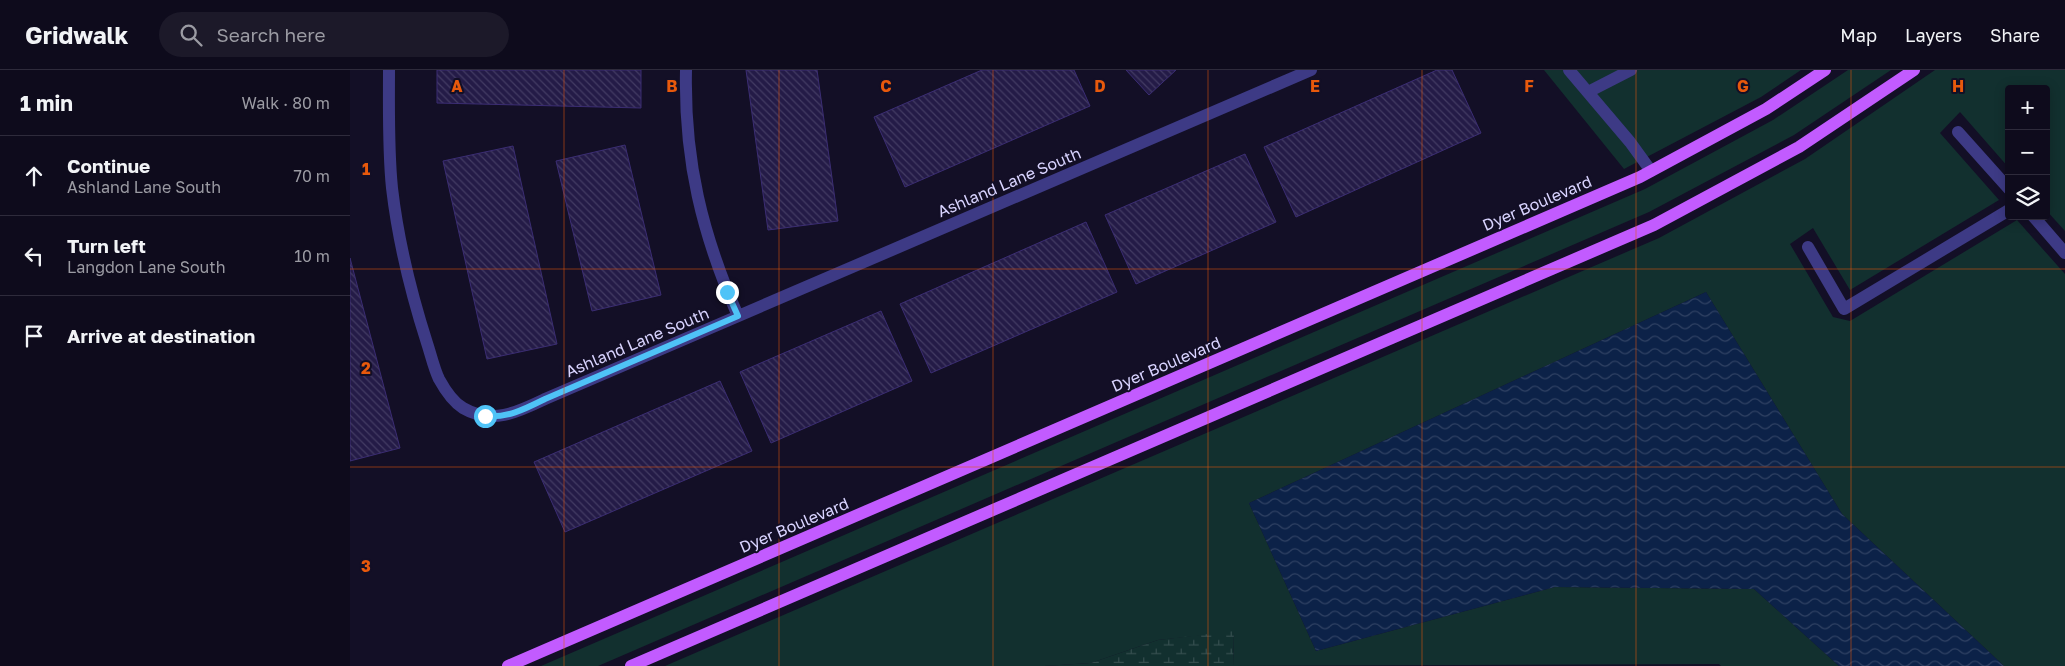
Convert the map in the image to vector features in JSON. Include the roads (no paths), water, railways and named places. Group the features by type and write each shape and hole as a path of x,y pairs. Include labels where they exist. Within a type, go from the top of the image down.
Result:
{"main road":[{"name":"Dyer Boulevard","path":"508,666 1651,171 1766,109 1824,70"},
{"path":"631,666 1654,225 1799,147 1914,70"}],"street":[{"name":"Ashland Lane South","path":"389,70 388,126 392,188 401,242 419,317 438,378 450,396 462,408 485,416 498,417 515,414 545,399 1286,75 1311,70"},
{"path":"686,70 687,135 692,171 712,250 738,316"},
{"path":"1569,70 1630,142 1651,171"},
{"path":"1588,92 1630,70"},
{"path":"1958,132 2005,185"},
{"path":"1808,247 1844,309 2005,212"},
{"path":"2036,220 2065,253"}],"water":[{"path":"1706,292 1842,514 2004,666 1839,666 1754,589 1555,587 1316,651 1249,503"}]}
